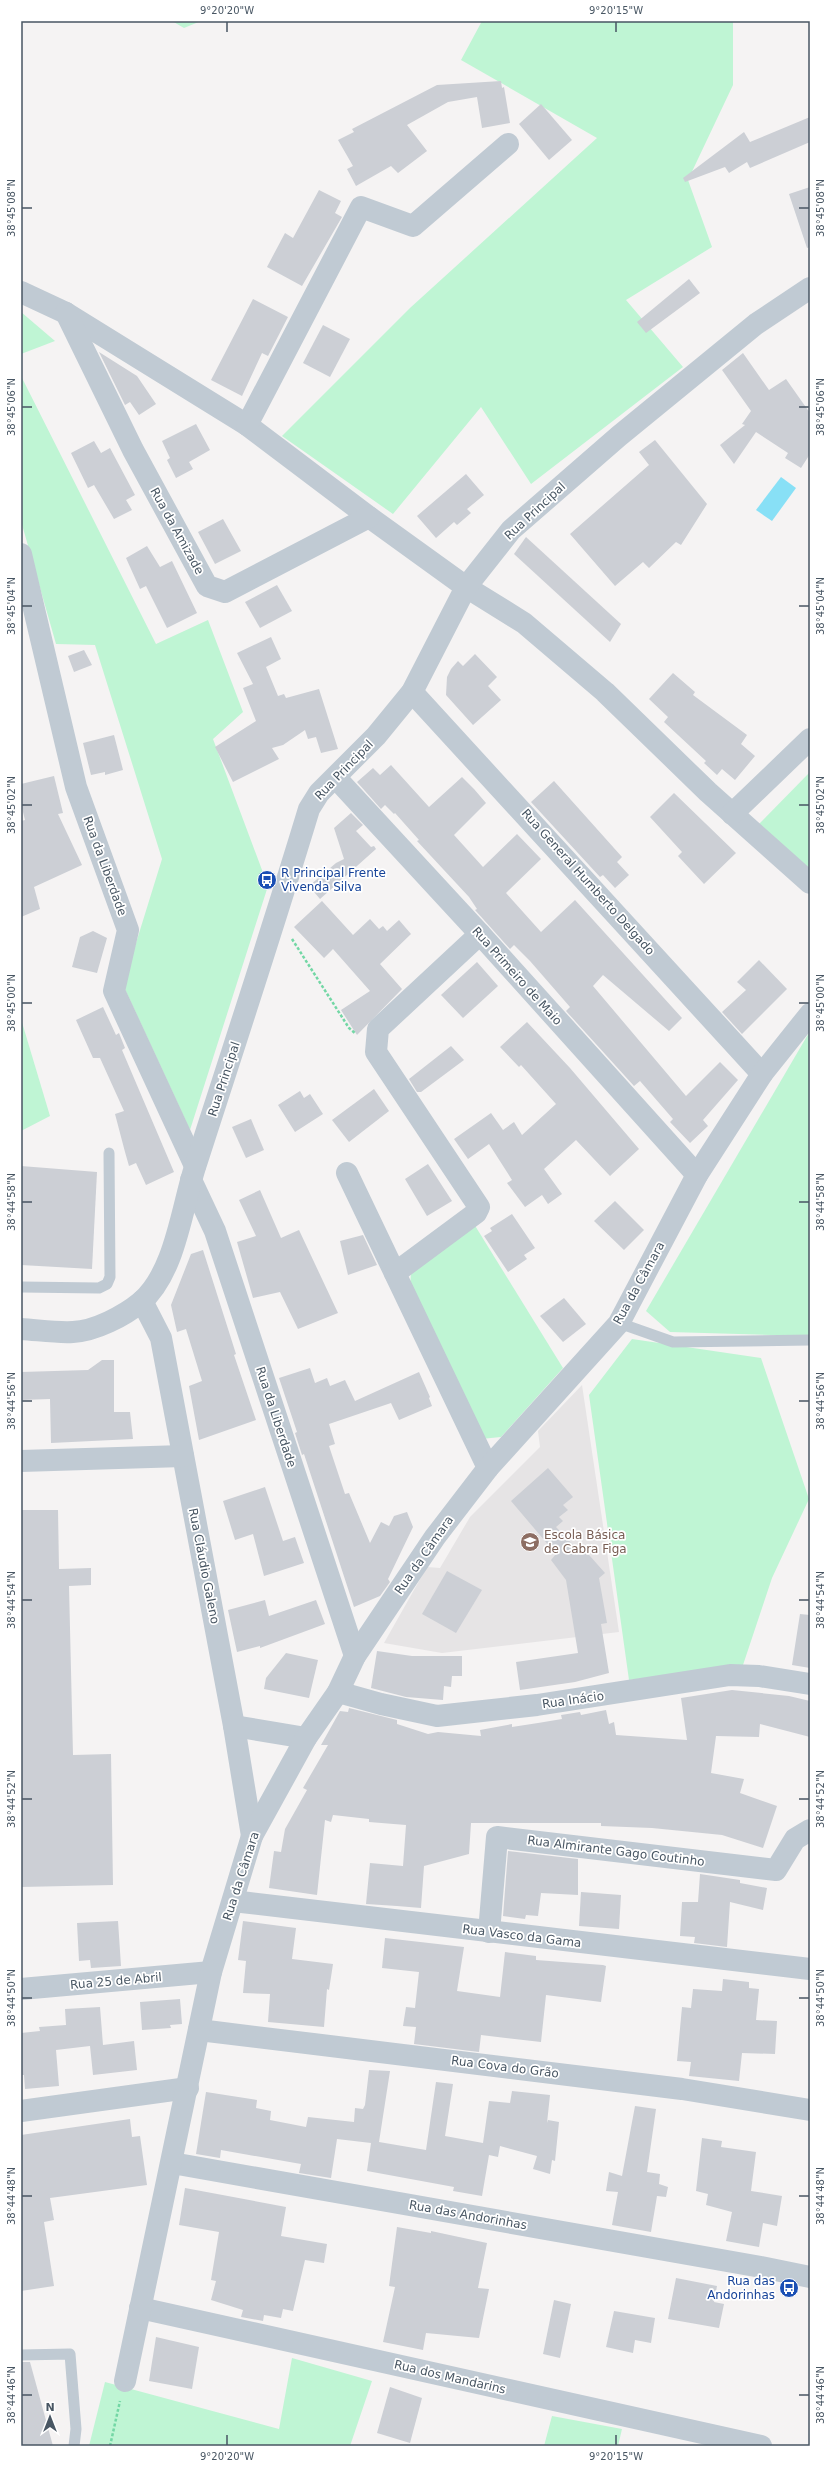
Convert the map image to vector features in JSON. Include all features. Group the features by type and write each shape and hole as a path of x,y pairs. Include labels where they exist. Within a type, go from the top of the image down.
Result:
{"street":[{"path":"247,425 360,207 413,226 508,144"},
{"name":"Rua Principal","path":"21,1329 74,1332 115,1318 142,1301 157,1280 170,1257 193,1173 276,918 309,809 319,793 336,778 376,736 412,692 466,587 511,530 620,436 756,324 810,288"},
{"path":"21,292 66,313 247,425 369,517 466,587 530,628 605,692 732,814 810,883"},
{"name":"Rua da Amizade","path":"66,313 133,450 207,586 225,592 369,517"},
{"name":"Rua da Liberdade","path":"21,554 76,786 128,930 114,990 193,1173 215,1231 355,1656"},
{"name":"Rua General Humberto Delgado","path":"412,692 762,1074"},
{"path":"732,814 810,739"},
{"name":"Rua Primeiro de Maio","path":"336,778 480,934 697,1175"},
{"path":"395,1273 476,1213 479,1207 376,1052 378,1029 480,934"},
{"name":"Rua da Câmara","path":"124,2381 188,2088 211,1972 252,1836 306,1738 338,1692 355,1656 435,1537 488,1468 619,1323 697,1175 762,1074 810,1014"},
{"path":"347,1173 488,1468"},
{"name":"Rua Cláudio Galeno","path":"142,1301 161,1338 234,1726 252,1836"},
{"path":"21,1461 183,1456"},
{"name":"Rua Inácio","path":"338,1692 381,1704 437,1716 473,1714 730,1675 759,1676 810,1684"},
{"path":"234,1726 306,1738"},
{"name":"Rua Almirante Gago Coutinho","path":"489,1932 497,1837 776,1870 795,1840 810,1830"},
{"name":"Rua Vasco da Gama","path":"233,1901 810,1969"},
{"name":"Rua 25 de Abril","path":"21,1989 211,1972"},
{"name":"Rua Cova do Grão","path":"199,2030 682,2089 810,2110"},
{"path":"21,2111 188,2088"},
{"name":"Rua das Andorinhas","path":"172,2163 761,2267 810,2277"},
{"name":"Rua dos Mandarins","path":"140,2308 761,2446"}],"lane":[{"path":"21,1287 99,1288 107,1284 110,1277 108,1153"},
{"path":"619,1323 673,1342 810,1340"},
{"path":"21,2355 70,2354 76,2429 74,2446"}],"path":[{"path":"276,918 349,1028 376,1052"},
{"path":"110,2446 124,2381"}],"shaded area":[{"name":"Escola Básica de Cabra Figa","path":"582,1385 619,1632 442,1653 384,1643 427,1567 440,1568 470,1517 540,1447 538,1431"}],"green space":[{"path":"172,21 201,21 184,28"},
{"path":"482,21 733,21 733,85 688,180 712,247 626,300 683,367 531,484 481,407 393,514 282,436 410,308 597,138 461,60"},
{"path":"21,312 55,341 21,354"},
{"path":"21,376 156,644 208,620 243,712 213,739 268,886 190,1130 123,985 162,859 95,645 56,644 21,521"},
{"path":"810,772 810,869 759,824"},
{"path":"21,1019 50,1116 21,1131"},
{"path":"810,1031 810,1336 670,1332 646,1311"},
{"path":"474,1224 563,1368 501,1437 481,1439 410,1288 411,1272"},
{"path":"632,1339 761,1358 809,1499 772,1578 743,1665 629,1680 589,1395"},
{"path":"292,2358 372,2381 350,2446 89,2446 105,2382 279,2429"},
{"path":"552,2416 622,2429 618,2446 544,2446"}],"water":[{"path":"781,477 796,488 772,521 756,510"}],"building":[{"path":"501,81 502,88 504,87 510,123 482,128 477,97 448,102 407,125 427,151 398,173 391,166 356,186 347,169 353,166 338,140 354,132 352,129 437,85"},
{"path":"541,104 572,140 549,160 519,124"},
{"path":"810,117 810,142 750,168 747,162 729,173 725,167 685,182 683,178 744,132 750,142"},
{"path":"810,187 810,247 807,248 789,194"},
{"path":"319,190 341,201 335,213 342,217 302,286 267,267 285,233 293,238"},
{"path":"689,279 700,293 646,333 637,322"},
{"path":"253,299 288,317 268,356 262,353 242,396 211,380"},
{"path":"323,325 350,339 330,377 303,363"},
{"path":"99,352 137,376 156,404 139,415 130,402 125,405"},
{"path":"743,353 769,390 786,379 810,413 810,454 801,468 785,458 788,453 756,432 734,464 720,445 745,425 742,424 751,411 722,370"},
{"path":"196,424 210,450 189,462 193,469 176,478 167,460 170,458 162,441"},
{"path":"655,440 707,504 681,545 676,542 649,568 643,562 615,586 570,534 649,465 639,452"},
{"path":"94,441 101,453 110,448 135,495 126,500 132,510 114,519 94,485 88,488 71,453"},
{"path":"466,474 484,495 467,509 471,513 457,525 454,522 436,538 417,516"},
{"path":"223,519 241,551 215,564 198,532"},
{"path":"526,537 621,624 610,642 514,554"},
{"path":"147,546 160,567 172,561 197,613 167,628 146,586 140,589 126,558"},
{"path":"277,585 292,611 260,628 245,602"},
{"path":"271,637 281,659 266,667 278,696 284,694 286,698 319,689 338,749 321,753 316,737 308,739 305,730 283,745 272,748 279,759 233,782 215,747 256,721 243,688 253,684 237,653"},
{"path":"84,650 92,665 74,672 68,656"},
{"path":"475,654 497,677 488,686 501,700 473,725 446,695 447,677 451,669 458,661 463,666"},
{"path":"673,673 695,692 693,695 747,735 741,744 755,756 735,780 722,769 717,775 704,763 706,761 664,722 668,717 649,699"},
{"path":"114,735 123,770 105,775 105,772 91,775 83,743"},
{"path":"391,765 429,807 462,777 474,789 486,803 454,835 483,867 517,834 541,859 506,893 541,932 575,900 682,1018 669,1031 603,975 593,986 686,1096 720,1062 738,1080 703,1120 708,1126 690,1143 670,1122 673,1119 640,1081 634,1086 566,1011 570,1007 530,961 514,945 510,949 475,910 477,909 469,897 417,841 419,840 395,813 394,814 385,805 381,809 357,782 373,768 380,775"},
{"path":"54,776 63,813 58,814 82,865 34,887 40,909 21,917 21,821 25,820 21,804 21,784"},
{"path":"554,781 622,857 617,862 629,875 615,888 603,875 600,877 531,802"},
{"path":"674,793 736,853 704,884 678,856 682,852 650,817"},
{"path":"351,813 363,825 356,831 371,847 374,846 376,849 320,899 309,886 336,863 344,859 334,828"},
{"path":"322,901 353,935 370,919 379,929 383,926 387,931 399,920 411,934 380,964 402,989 357,1035 341,1010 370,991 333,949 324,958 294,927"},
{"path":"93,931 107,938 97,973 72,967 80,937"},
{"path":"759,960 787,989 742,1034 722,1012 746,990 737,982"},
{"path":"477,962 498,986 463,1018 441,995"},
{"path":"103,1007 116,1035 119,1033 125,1048 122,1050 174,1172 146,1185 136,1163 129,1166 115,1114 124,1111 100,1058 93,1058 76,1020"},
{"path":"527,1022 570,1068 639,1149 610,1176 576,1140 544,1169 562,1194 548,1204 542,1195 525,1207 507,1183 512,1180 489,1144 468,1159 454,1139 491,1113 503,1130 514,1122 522,1135 556,1104 521,1065 519,1067 500,1047"},
{"path":"451,1046 464,1060 421,1092 417,1092 409,1079"},
{"path":"374,1089 389,1111 349,1142 332,1120"},
{"path":"300,1091 304,1098 310,1094 323,1114 295,1132 278,1105"},
{"path":"251,1119 264,1150 246,1158 232,1127"},
{"path":"428,1164 452,1201 427,1216 405,1179"},
{"path":"21,1166 97,1172 92,1269 21,1265"},
{"path":"260,1190 281,1238 299,1230 338,1313 298,1329 280,1292 253,1298 237,1242 256,1236 239,1200"},
{"path":"615,1201 644,1230 624,1250 594,1221"},
{"path":"512,1214 535,1248 524,1255 527,1259 508,1272 484,1236 492,1231 490,1228"},
{"path":"363,1235 377,1265 348,1275 340,1241"},
{"path":"203,1250 236,1354 234,1355 256,1420 199,1440 189,1386 202,1381 186,1329 177,1332 171,1305 191,1254"},
{"path":"564,1298 586,1324 563,1342 540,1316"},
{"path":"102,1360 114,1360 114,1412 130,1412 133,1439 51,1443 50,1399 21,1400 21,1372 88,1370"},
{"path":"310,1368 315,1383 327,1378 330,1386 345,1380 355,1401 419,1372 430,1397 432,1406 399,1420 391,1403 329,1424 335,1444 329,1446 345,1494 349,1493 370,1543 381,1522 389,1526 394,1516 407,1512 413,1527 388,1579 390,1582 380,1596 354,1607 304,1454 302,1455 295,1433 297,1432 279,1378"},
{"path":"548,1468 573,1497 563,1505 568,1510 559,1517 563,1521 556,1527 579,1551 582,1547 605,1573 599,1578 607,1623 601,1624 609,1673 575,1682 520,1690 516,1662 578,1653 566,1580 551,1560 556,1554 511,1501"},
{"path":"265,1487 283,1541 295,1537 304,1563 264,1576 253,1534 235,1540 223,1501"},
{"path":"21,1510 58,1510 59,1569 91,1568 91,1585 69,1586 73,1755 111,1754 113,1885 21,1887"},
{"path":"447,1571 482,1590 456,1633 422,1614"},
{"path":"265,1600 269,1616 316,1600 325,1624 260,1648 260,1646 237,1652 228,1610"},
{"path":"800,1614 810,1615 810,1668 792,1665"},
{"path":"377,1651 412,1656 462,1656 462,1676 452,1676 451,1687 444,1686 443,1700 406,1697 371,1688"},
{"path":"286,1653 318,1660 309,1698 264,1689 266,1678"},
{"path":"732,1690 789,1696 810,1701 810,1737 760,1724 759,1737 716,1736 711,1773 744,1779 740,1793 777,1806 763,1848 722,1835 652,1828 601,1826 601,1823 471,1823 469,1854 424,1866 421,1908 366,1904 370,1863 403,1866 406,1825 369,1822 369,1819 333,1815 331,1822 325,1820 317,1895 269,1888 274,1851 281,1852 285,1829 307,1790 303,1788 328,1745 321,1745 340,1711 348,1712 349,1708 397,1720 397,1724 428,1734 438,1732 481,1736 480,1730 512,1724 512,1727 538,1723 562,1719 561,1715 580,1712 581,1715 606,1710 609,1724 614,1722 616,1735 687,1740 681,1698"},
{"path":"508,1851 578,1859 578,1895 541,1893 538,1916 526,1915 525,1919 503,1916"},
{"path":"700,1874 740,1880 740,1883 767,1888 763,1910 730,1902 727,1947 694,1943 695,1937 680,1936 682,1902 698,1902"},
{"path":"581,1892 621,1895 619,1929 579,1926"},
{"path":"118,1921 121,1966 91,1968 90,1960 79,1961 77,1923"},
{"path":"243,1921 296,1928 292,1959 333,1964 329,1990 327,1989 324,2027 268,2022 270,1994 243,1993 246,1961 238,1960"},
{"path":"385,1938 464,1947 457,1991 500,1997 505,1952 536,1956 536,1960 603,1965 606,1966 601,2002 546,1995 541,2042 481,2035 479,2052 414,2044 416,2027 403,2026 406,2007 415,2008 419,1972 382,1968"},
{"path":"723,1979 749,1982 749,1988 759,1989 756,2020 777,2021 775,2054 742,2053 739,2081 689,2076 691,2062 677,2061 682,2007 691,2008 693,1989 722,1991"},
{"path":"180,1999 182,2024 170,2025 171,2028 142,2030 140,2002"},
{"path":"100,2007 103,2045 134,2041 137,2070 93,2075 90,2046 56,2050 59,2086 25,2089 24,2075 21,2075 21,2033 40,2031 39,2027 66,2025 65,2009"},
{"path":"369,2070 390,2071 379,2142 426,2150 436,2082 453,2084 445,2136 483,2143 489,2101 510,2103 512,2091 550,2095 547,2123 548,2120 559,2122 555,2161 552,2160 550,2174 533,2169 537,2156 500,2146 498,2157 489,2155 482,2196 453,2191 454,2187 367,2171 371,2143 337,2139 331,2178 299,2173 301,2164 221,2150 220,2158 196,2154 206,2092 257,2100 256,2108 271,2111 270,2120 306,2127 308,2117 354,2122 355,2108 363,2109 365,2105"},
{"path":"635,2106 656,2109 647,2172 660,2174 659,2184 668,2187 666,2197 657,2196 651,2232 612,2225 618,2192 606,2191 609,2172 622,2176"},
{"path":"130,2119 132,2137 140,2136 147,2185 50,2198 54,2220 44,2222 54,2286 21,2291 21,2135"},
{"path":"702,2138 722,2141 721,2147 756,2152 751,2191 782,2196 777,2226 763,2223 759,2247 726,2241 732,2212 706,2205 708,2194 696,2191"},
{"path":"185,2188 286,2207 281,2236 327,2244 324,2263 305,2260 293,2311 283,2309 281,2318 264,2315 263,2321 241,2317 243,2310 211,2300 216,2281 211,2280 219,2232 179,2225"},
{"path":"397,2227 431,2233 431,2231 487,2243 478,2288 489,2289 479,2338 426,2333 423,2350 383,2342 395,2287 389,2286"},
{"path":"676,2278 717,2286 714,2302 724,2304 719,2328 668,2319"},
{"path":"554,2300 571,2304 560,2358 543,2354"},
{"path":"614,2311 655,2318 651,2343 635,2340 633,2353 606,2347"},
{"path":"156,2337 199,2347 192,2389 149,2381"},
{"path":"21,2362 30,2362 53,2446 21,2446"},
{"path":"390,2387 422,2398 410,2443 377,2433"}],"place":[{"name":"R Principal Frente Vivenda Silva","path":"267,880"},
{"name":"Escola Básica de Cabra Figa","path":"530,1542"},
{"name":"Rua das Andorinhas","path":"789,2288"}]}
